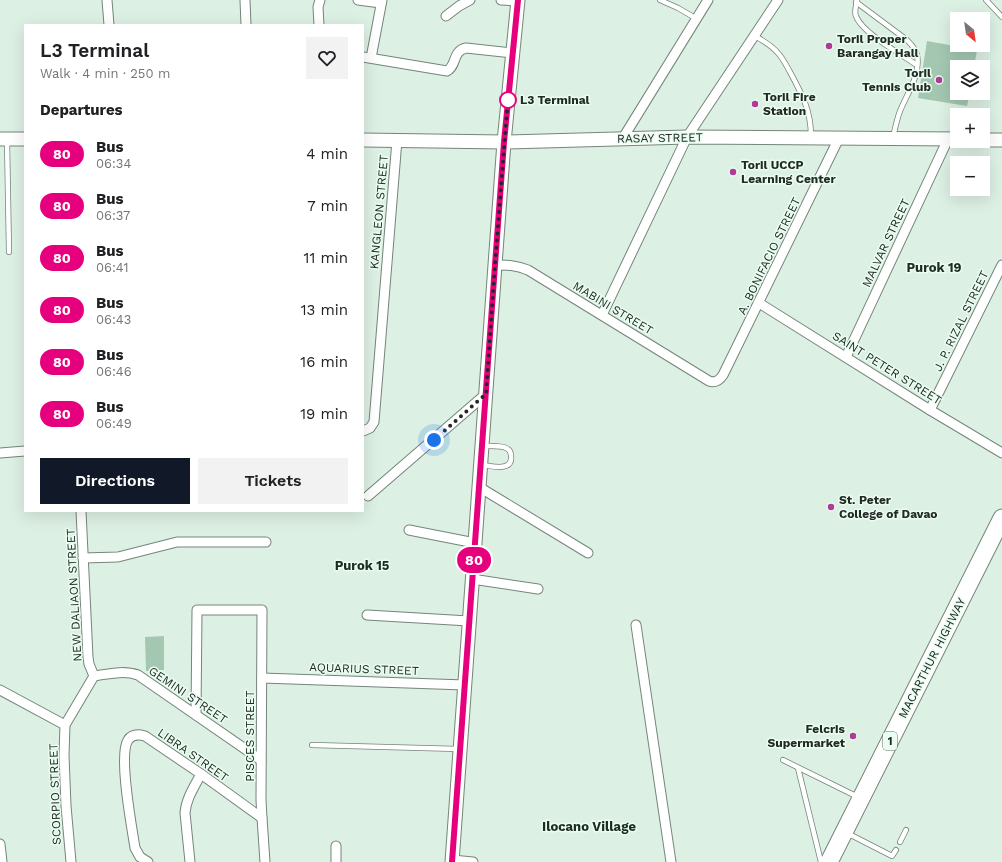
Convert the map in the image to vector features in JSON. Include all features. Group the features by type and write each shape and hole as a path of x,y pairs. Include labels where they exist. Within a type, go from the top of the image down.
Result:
{"highway":[{"name":"MACARTHUR HIGHWAY","path":"829,862 1002,518"}],"street":[{"path":"107,0 109,24"},
{"path":"245,0 246,24"},
{"path":"319,24 318,7 320,0"},
{"path":"358,0 382,1 367,57 447,71 452,67 456,56 462,49 466,48 513,53"},
{"path":"446,16 470,0"},
{"path":"473,862 452,861 504,142 518,1 501,0"},
{"path":"622,138 708,0"},
{"path":"602,315 688,137 778,0"},
{"name":"RASAY STREET","path":"364,140 504,142 688,137 950,139"},
{"name":"A. BONIFACIO STREET","path":"716,381 723,375 840,138"},
{"path":"4,139 24,139"},
{"name":"KANGLEON STREET","path":"367,430 373,426 375,419 397,140"},
{"path":"990,140 1002,140"},
{"name":"MALVAR STREET","path":"846,357 950,143"},
{"name":"MABINI STREET","path":"495,265 520,266 528,270 709,380 714,382 716,381"},
{"name":"J. P. RIZAL STREET","path":"930,410 1002,265"},
{"name":"SAINT PETER STREET","path":"759,302 930,410 1002,453"},
{"path":"368,496 486,394"},
{"path":"0,453 24,451"},
{"path":"479,487 588,553"},
{"name":"NEW DALIAON STREET","path":"82,512 88,657 94,676"},
{"path":"409,530 475,543"},
{"path":"83,558 118,557 177,542 266,542"},
{"path":"472,579 538,589"},
{"name":"PISCES STREET","path":"196,715 197,610 262,610 262,818 265,862"},
{"path":"367,616 469,621"},
{"path":"636,625 672,862"},
{"name":"GEMINI STREET","path":"94,676 119,672 138,675 262,760"},
{"path":"0,690 65,724 94,676"},
{"name":"AQUARIUS STREET","path":"262,678 465,685"},
{"name":"SCORPIO STREET","path":"65,724 64,755 66,806 71,862"},
{"name":"LIBRA STREET","path":"144,860 135,848 125,772 126,745 128,739 133,736 139,734 145,736 262,818"},
{"path":"190,862 186,806 191,791 200,774"},
{"path":"0,844 2,862"},
{"path":"336,846 336,862"}],"lane":[{"path":"660,0 697,19"},
{"path":"986,0 1002,17"},
{"path":"893,139 895,126 914,79 917,64 917,55 907,40 857,1 855,9 856,16 867,30 878,40 917,64"},
{"path":"754,36 771,46 782,57 802,92 809,115 811,138"},
{"path":"4,139 9,252"},
{"path":"481,464 504,467 508,465 512,457 508,448 482,446"},
{"path":"312,745 460,749"},
{"path":"783,760 861,798"},
{"path":"798,768 821,862"},
{"path":"900,842 906,830"},
{"path":"844,832 892,856 896,850"}],"green space":[{"name":"Toril Tennis Club","path":"927,41 950,45 950,52 977,52 975,60 950,60 950,100 968,100 967,106 918,98"},
{"path":"164,636 164,670 146,671 145,637"}],"bus line":[{"name":"80","path":"452,862 504,142 518,0"}],"place":[{"name":"Toril Proper Barangay Hall","path":"829,46"},
{"name":"Toril Tennis Club","path":"939,80"},
{"name":"L3 Terminal","path":"508,100"},
{"name":"Toril Fire Station","path":"755,104"},
{"name":"Toril UCCP Learning Center","path":"733,172"},
{"name":"St. Peter College of Davao","path":"831,507"},
{"name":"Felcris Supermarket","path":"853,736"}],"district":[{"name":"Purok 19","path":"934,267"},
{"name":"Purok 15","path":"362,565"},
{"name":"Ilocano Village","path":"589,826"}],"route":[{"path":"434,440 486,394 508,98 508,100"}]}
